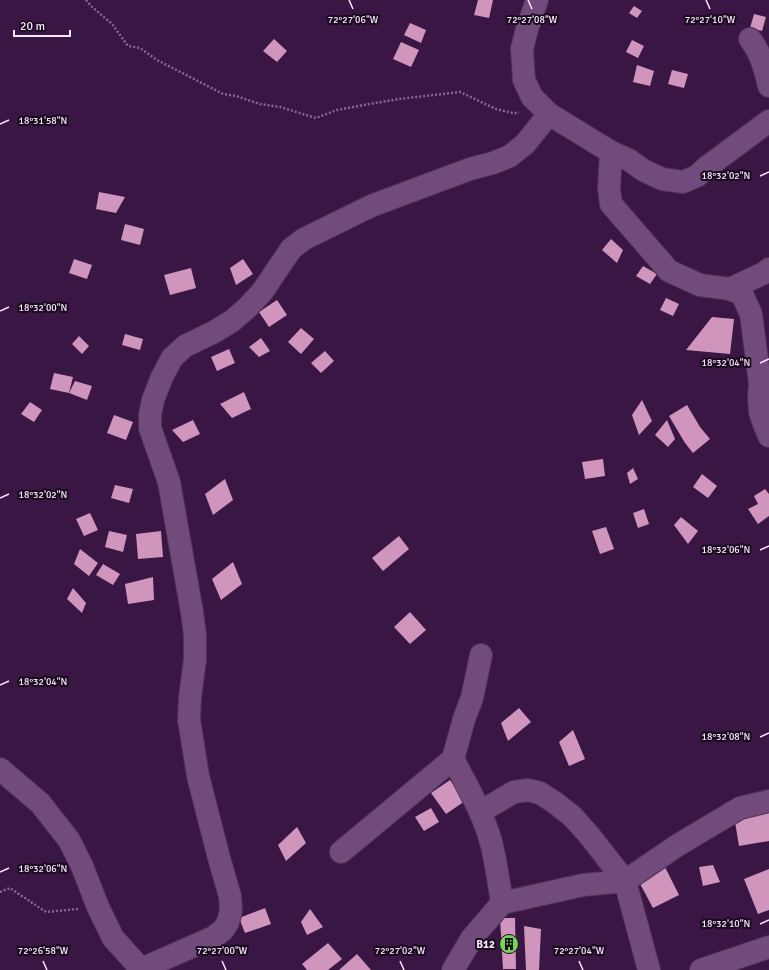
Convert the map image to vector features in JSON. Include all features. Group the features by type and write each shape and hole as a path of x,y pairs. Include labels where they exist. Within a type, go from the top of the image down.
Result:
{"street":[{"path":"537,0 526,29 522,49 524,80 532,97 549,114 611,152 629,160 643,170 662,179 683,182 697,176 769,121"},
{"path":"750,39 755,45 762,60 769,86"},
{"path":"0,769 40,803 69,840 82,866 98,907 113,938 141,970 214,937 223,930 228,922 231,911 230,896 198,776 189,720 190,697 195,660 195,636 169,482 150,428 150,414 153,400 172,358 185,346 214,332 232,321 247,308 262,292 291,249 304,239 371,206 470,169 493,163 510,156 525,144 549,114"},
{"path":"611,152 609,188 611,204 669,271 700,285 730,289 742,294 751,314 760,383 760,412 769,436"},
{"path":"730,289 764,273 769,269"},
{"path":"341,852 453,759 464,719 472,698 481,655"},
{"path":"453,759 486,827 491,843 502,903"},
{"path":"480,812 514,792 528,790 540,793 572,816 625,881 650,970"},
{"path":"453,970 472,938 502,903 583,885 625,881 678,845 740,808 769,801"},
{"path":"701,970 769,947"}],"path":[{"path":"86,0 112,24 128,46 140,48 157,60 223,94 236,96 260,104 280,107 316,118 337,110 369,104 460,92 496,110 513,113 549,114"},
{"path":"0,892 10,888 46,912 98,907"}],"building":[{"path":"478,0 493,0 489,18 474,15"},
{"path":"634,6 642,11 637,18 629,13"},
{"path":"754,14 766,17 762,31 750,28"},
{"path":"410,23 426,30 421,43 404,35"},
{"path":"274,39 287,51 277,62 263,51"},
{"path":"632,40 644,46 638,58 626,52"},
{"path":"401,42 419,50 411,67 393,59"},
{"path":"637,65 654,71 650,86 633,82"},
{"path":"672,70 688,74 684,88 668,84"},
{"path":"99,192 125,197 116,213 96,209"},
{"path":"125,224 144,229 140,245 121,240"},
{"path":"611,239 623,250 617,263 602,250"},
{"path":"74,259 92,265 87,279 69,273"},
{"path":"243,259 253,274 236,285 230,268"},
{"path":"643,266 657,274 650,284 636,276"},
{"path":"191,268 196,288 170,295 164,275"},
{"path":"666,298 679,304 673,316 660,310"},
{"path":"277,300 287,315 269,327 259,312"},
{"path":"712,317 734,319 730,354 686,350"},
{"path":"301,328 314,339 301,354 288,342"},
{"path":"125,334 143,339 140,350 122,345"},
{"path":"79,336 89,346 82,354 72,344"},
{"path":"261,338 270,351 259,357 249,347"},
{"path":"229,349 235,363 217,371 211,357"},
{"path":"325,351 334,361 321,373 311,363"},
{"path":"54,373 73,377 69,393 50,389"},
{"path":"75,381 92,386 87,400 69,393"},
{"path":"244,392 251,409 232,418 220,404"},
{"path":"642,400 652,421 639,435 632,415"},
{"path":"30,402 42,410 34,422 21,414"},
{"path":"687,405 700,427 710,439 693,453 685,443 669,416"},
{"path":"114,415 133,422 126,440 107,433"},
{"path":"193,420 200,434 183,442 172,430"},
{"path":"667,420 675,439 668,447 655,435"},
{"path":"603,459 605,476 585,479 582,462"},
{"path":"633,468 638,479 630,484 627,473"},
{"path":"702,474 717,486 708,498 693,487"},
{"path":"225,479 233,500 213,515 205,494"},
{"path":"115,485 133,489 129,503 111,498"},
{"path":"765,489 769,494 769,516 758,524 748,509 758,504 754,496"},
{"path":"644,509 649,524 638,528 633,513"},
{"path":"90,513 98,530 84,536 76,519"},
{"path":"681,517 698,531 688,544 674,525"},
{"path":"606,527 614,549 600,554 592,531"},
{"path":"109,531 127,535 123,552 105,547"},
{"path":"161,531 163,557 138,559 136,534"},
{"path":"399,536 409,549 383,571 372,558"},
{"path":"80,549 98,563 89,576 74,564"},
{"path":"233,562 242,584 221,600 212,579"},
{"path":"103,564 120,574 113,585 96,575"},
{"path":"153,577 154,600 128,604 125,584"},
{"path":"73,588 86,603 82,613 67,599"},
{"path":"410,612 426,630 410,644 394,627"},
{"path":"519,708 531,722 508,741 501,723"},
{"path":"573,730 585,759 569,766 559,742"},
{"path":"450,780 465,801 446,814 431,793"},
{"path":"431,808 439,822 424,831 415,817"},
{"path":"769,811 769,841 739,846 734,816"},
{"path":"297,827 306,843 286,861 278,845"},
{"path":"713,865 720,882 703,886 699,867"},
{"path":"665,867 679,895 653,908 638,880"},
{"path":"769,869 769,910 758,914 744,879"},
{"path":"265,908 271,924 245,933 239,918"},
{"path":"310,909 323,927 307,935 301,922"},
{"name":"B12","path":"500,918 515,918 516,969 503,969"},
{"path":"524,926 541,929 539,970 526,970"},
{"path":"328,943 342,959 328,970 307,970 302,964"},
{"path":"357,954 371,970 339,970"}],"place":[{"name":"B12","path":"509,944"}]}
